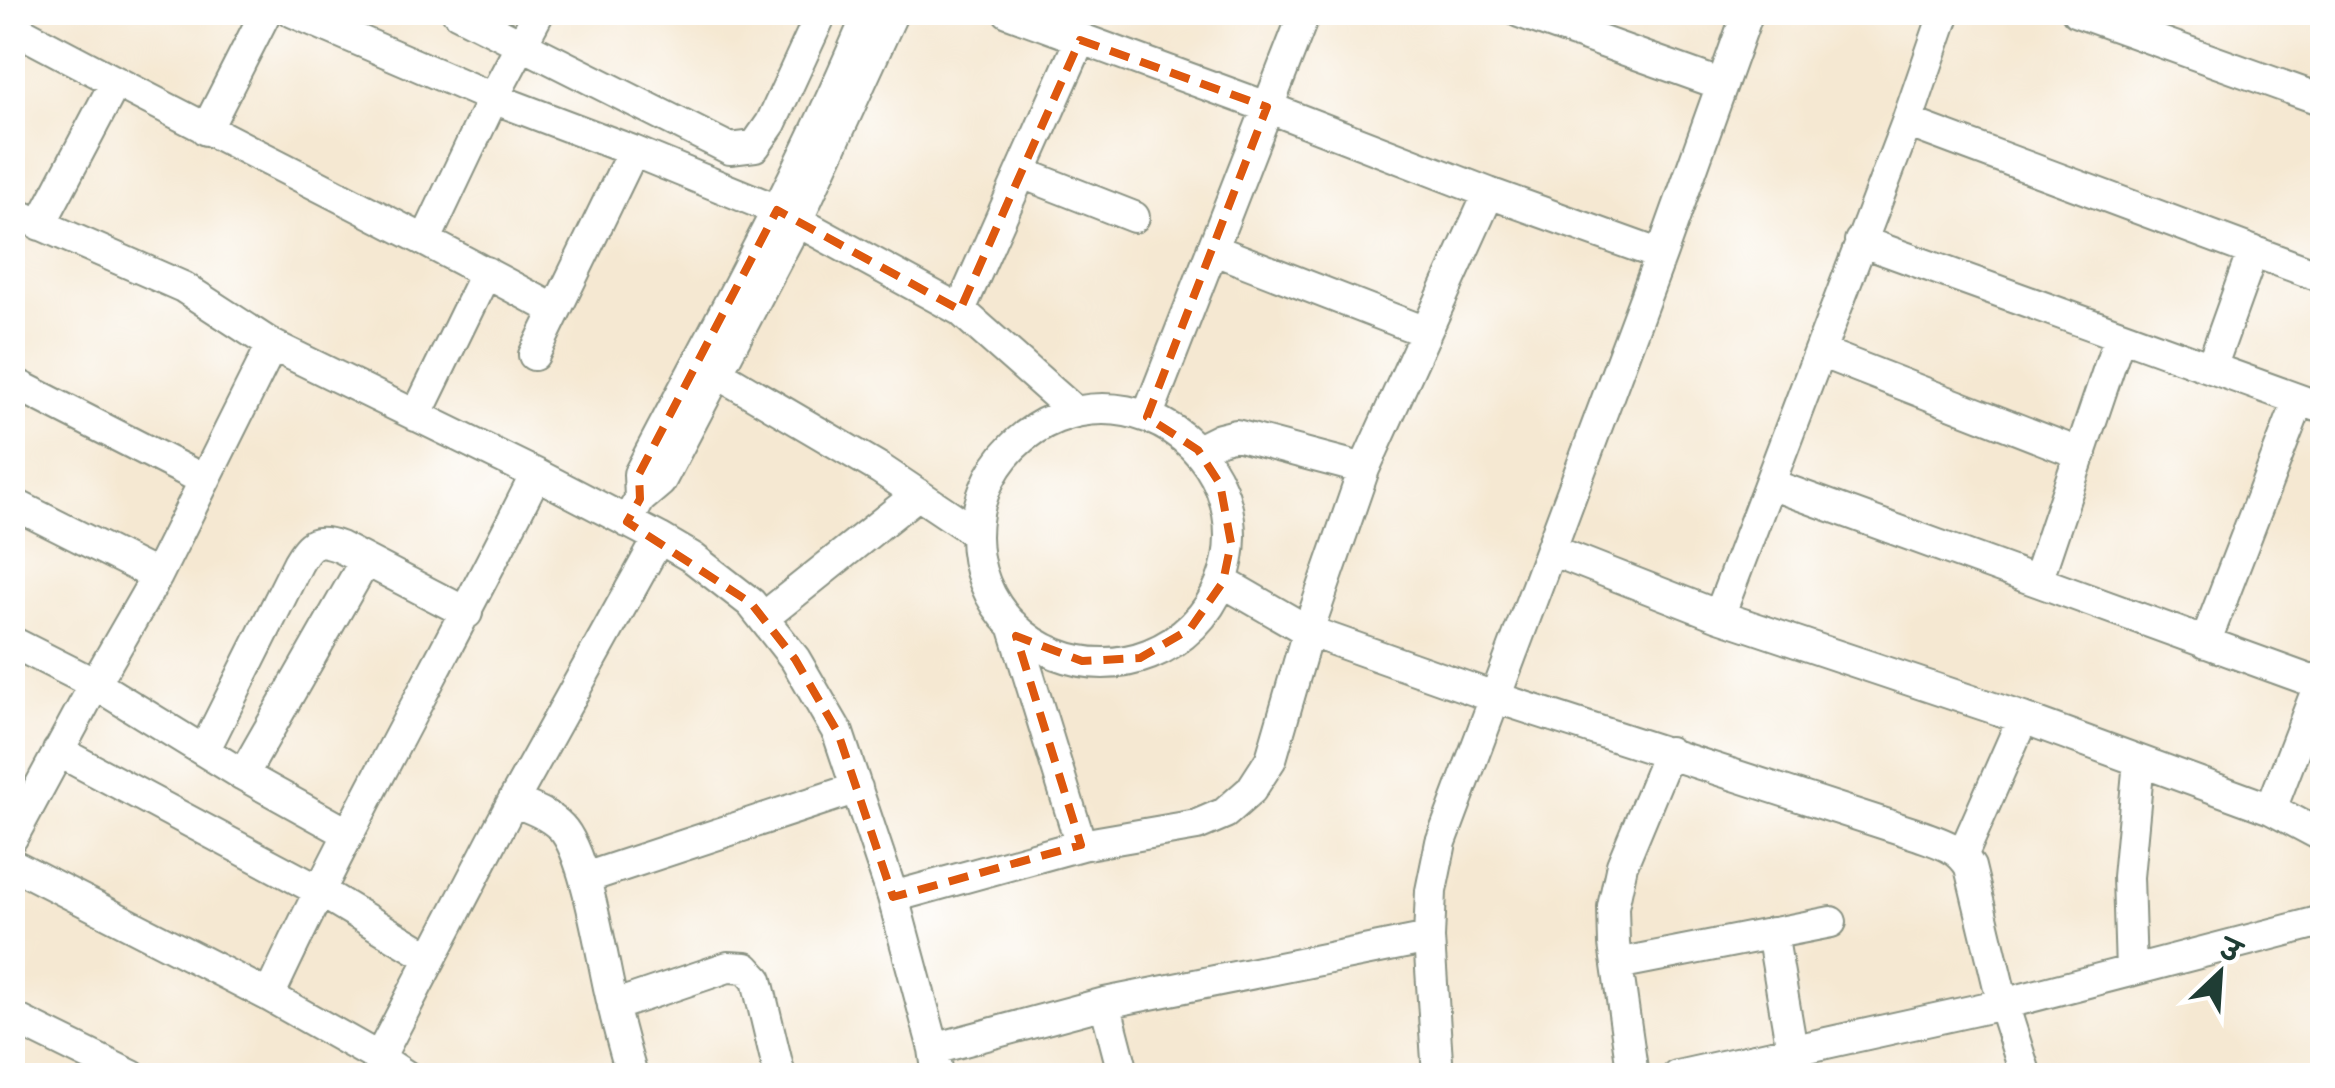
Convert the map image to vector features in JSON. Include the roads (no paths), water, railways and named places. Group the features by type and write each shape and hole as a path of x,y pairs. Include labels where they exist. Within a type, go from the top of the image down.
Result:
{"street":[{"path":"206,130 266,12"},
{"path":"292,12 787,215 960,310 1073,410"},
{"path":"458,12 730,149 755,146 770,123 822,12"},
{"path":"426,240 539,12"},
{"path":"787,215 869,12"},
{"path":"633,511 660,482 707,367 893,12"},
{"path":"1008,12 1660,255"},
{"path":"1148,417 1305,12"},
{"path":"1519,12 1720,84"},
{"path":"1438,1076 1429,938 1431,892 1441,842 1748,12"},
{"path":"1720,616 1945,12"},
{"path":"2077,12 2322,100"},
{"path":"12,27 554,310"},
{"path":"960,310 1080,40"},
{"path":"115,82 26,218 183,288 272,345 536,474 633,511 659,538 693,558 751,603 794,659 838,733 893,898 936,1062 1105,1003 1429,938"},
{"path":"1906,122 2322,277"},
{"path":"534,355 633,151"},
{"path":"1022,173 1134,218"},
{"path":"893,898 1080,845 1197,825 1225,812 1251,790 1271,758 1308,631 1364,469 1488,193"},
{"path":"1860,241 2311,404 2205,643"},
{"path":"1212,249 1426,332"},
{"path":"2211,368 2253,251"},
{"path":"416,416 486,272"},
{"path":"2037,582 2120,335"},
{"path":"12,838 157,576 272,345"},
{"path":"1820,352 2080,454"},
{"path":"707,367 878,468 976,533"},
{"path":"12,382 204,480"},
{"path":"1073,410 1128,411 1166,425 1198,450 1220,484 1228,513 1231,543 1223,582 1204,615 1175,642 1140,658 1101,663 1063,656 1028,638 1000,609 981,573 978,513 991,475 1002,458 1031,430 1073,410"},
{"path":"1198,450 1236,435 1364,469"},
{"path":"269,996 318,890 536,474"},
{"path":"1770,484 2205,643 2321,680 2272,809"},
{"path":"763,618 918,494"},
{"path":"12,503 157,576"},
{"path":"379,1058 513,801 659,538"},
{"path":"204,751 306,549 314,544 326,541 466,613"},
{"path":"1551,550 1720,616 2023,718 2272,809 2322,836"},
{"path":"243,775 365,561"},
{"path":"1223,582 1308,631 1494,697 1919,835 1963,854 1970,866 2003,1004 2026,1076"},
{"path":"1012,625 1080,845"},
{"path":"12,642 95,684 348,834"},
{"path":"1963,854 2023,718"},
{"path":"58,751 318,890 431,958"},
{"path":"1633,1076 1617,964 1614,906 1622,864 1669,752"},
{"path":"2131,971 2128,877 2139,761"},
{"path":"584,878 857,788"},
{"path":"513,801 549,816 572,842 632,1076"},
{"path":"12,864 269,996 406,1076"},
{"path":"1617,964 1830,922"},
{"path":"1677,1076 2003,1004 2322,922"},
{"path":"1772,933 1792,1050"},
{"path":"613,1006 728,968 746,968 757,980 780,1076"},
{"path":"1105,1003 1124,1076"},
{"path":"12,1017 132,1076"}]}
